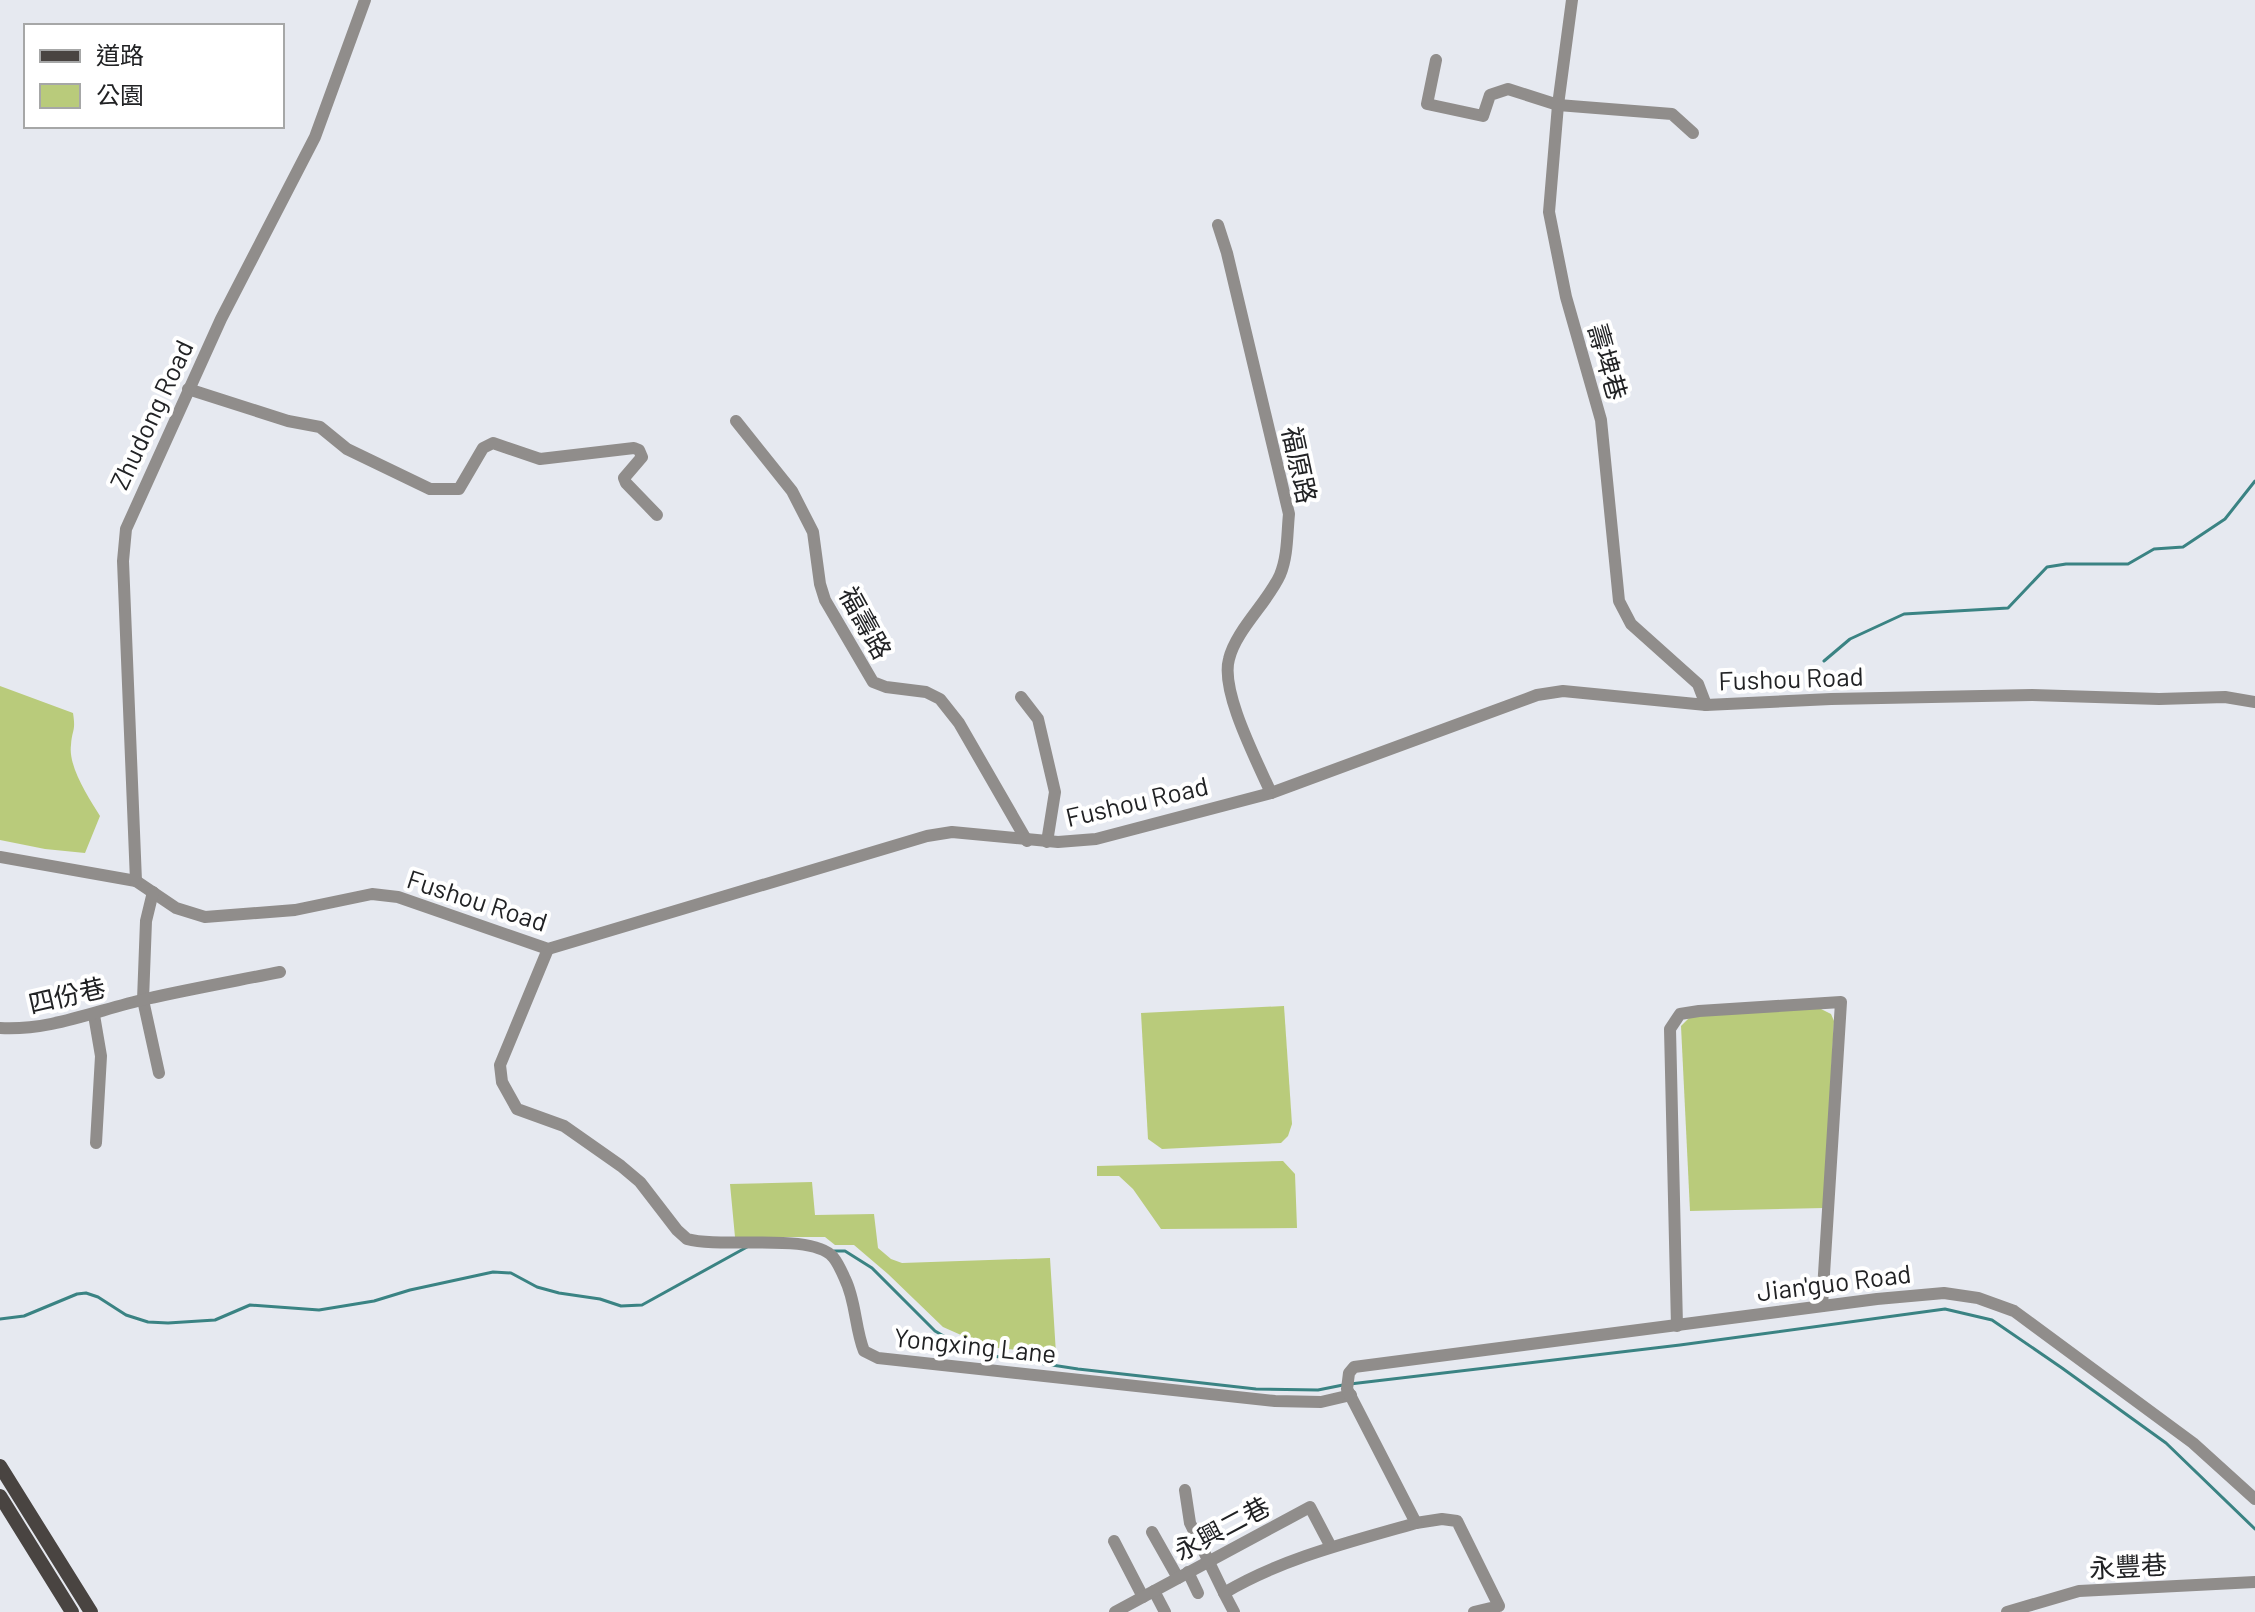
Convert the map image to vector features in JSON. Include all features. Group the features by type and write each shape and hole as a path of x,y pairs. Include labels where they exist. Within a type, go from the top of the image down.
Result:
{"main road":[{"path":"0,1466 91,1612"},
{"path":"0,1496 72,1612"}],"street":[{"name":"Zhudong Road","path":"136,881 122,549 134,507 188,389 315,137 365,0"},
{"name":"壽埤巷","path":"1572,0 1558,105 1549,212 1566,297 1601,420 1619,601 1631,624 1698,684 1706,705"},
{"path":"1436,60 1427,104 1483,116 1490,95 1508,89 1558,105 1672,114 1693,133"},
{"name":"福原路","path":"1218,225 1289,514 1280,574 1228,660 1229,694 1271,793"},
{"path":"188,389 288,421 320,427 347,449 430,489 459,489 483,448 493,443 540,459 634,448 639,450 642,457 624,478 657,515"},
{"name":"福壽路","path":"736,421 792,491 813,532 825,600 873,682 886,687 926,692 940,699 959,723 1027,841"},
{"name":"Fushou Road","path":"0,857 136,881 176,908 205,917 295,910 372,894 398,897 548,949 927,836 952,832 1047,842 1096,839 1271,793 1537,695 1563,691 1706,705 1817,699 2032,695 2159,699 2225,697 2255,702"},
{"path":"1021,697 1038,719 1055,792 1047,842"},
{"name":"四份巷","path":"153,892 146,921 143,1000 159,1073"},
{"name":"Yongxing Lane","path":"548,949 500,1065 502,1082 511,1102 529,1115 564,1126 633,1175 687,1239 807,1245 823,1249 833,1257 847,1282 864,1351 878,1358 1275,1401 1321,1402 1349,1388"},
{"name":"四份巷","path":"0,1028 20,1029 94,1015 143,1000 280,972"},
{"path":"1677,1326 1670,1029 1680,1014 1699,1011 1841,1002 1822,1306"},
{"path":"94,1015 101,1056 96,1143"},
{"name":"Jian'guo Road","path":"1349,1388 1354,1367 1944,1293 1978,1298 2014,1311 2193,1443 2255,1499"},
{"path":"1349,1388 1416,1523"},
{"path":"1185,1490 1190,1523 1234,1612"},
{"name":"永興二巷","path":"1115,1612 1310,1507 1331,1547"},
{"path":"1224,1593 1258,1573 1331,1547 1416,1523 1442,1519 1457,1521 1499,1606 1474,1612"},
{"path":"1152,1532 1198,1593"},
{"path":"1114,1541 1148,1594 1165,1612"},
{"name":"永豐巷","path":"2007,1612 2079,1591 2255,1582"}],"green space":[{"path":"0,686 73,713 73,763 100,816 85,853 0,840"},
{"path":"1284,1006 1292,1124 1288,1136 1281,1143 1162,1149 1148,1139 1141,1013"},
{"path":"1819,1008 1831,1014 1834,1021 1824,1208 1690,1211 1681,1026 1691,1016"},
{"path":"1283,1161 1295,1174 1297,1228 1161,1229 1133,1189 1119,1176 1097,1176 1097,1166"},
{"path":"812,1182 815,1215 874,1214 878,1248 891,1259 902,1263 1050,1258 1056,1354 988,1347 943,1327 854,1245 835,1245 825,1237 735,1237 730,1184"}],"waterway":[{"path":"1824,661 1850,639 1904,614 2008,608 2047,567 2128,564 2154,549 2183,547 2225,519 2255,481"},
{"path":"0,1319 24,1316 86,1293 126,1315 148,1322 215,1320 250,1305 319,1310 374,1301 493,1272 511,1273 537,1287 559,1293 600,1299 621,1306 642,1305 747,1247"},
{"path":"834,1251 845,1251 872,1268 935,1331 973,1353 1078,1369 1256,1389 1318,1390 1343,1385"},
{"path":"1350,1384 1680,1345 1945,1309 1992,1320 2062,1368 2166,1443 2255,1529"}]}
